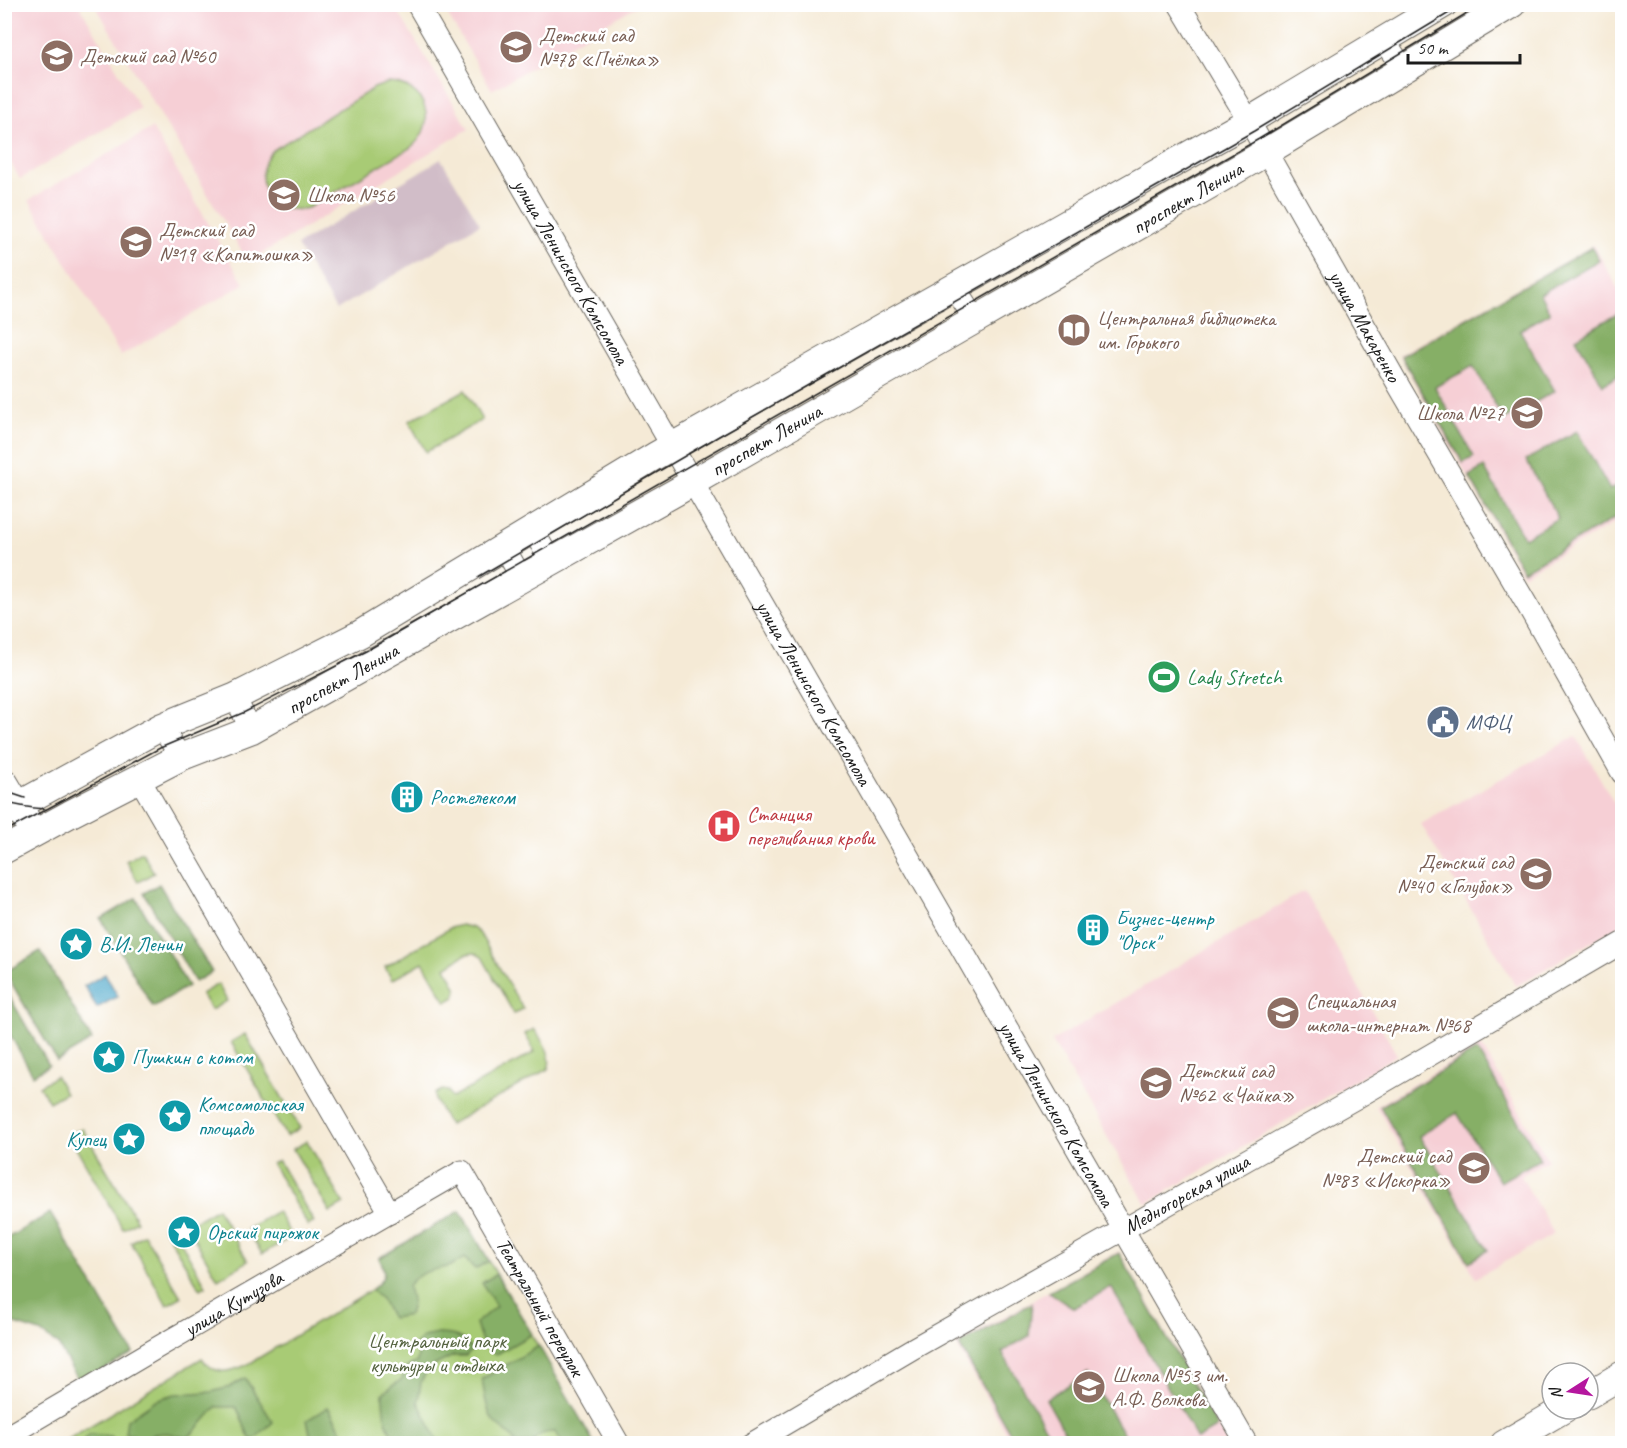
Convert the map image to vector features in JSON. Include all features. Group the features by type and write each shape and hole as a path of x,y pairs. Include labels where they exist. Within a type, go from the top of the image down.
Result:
{"main road":[{"name":"проспект Ленина","path":"11,809 161,727 235,697 360,634 672,447 1249,121 1444,4"},
{"name":"проспект Ленина","path":"4,850 181,757 252,730 522,579 1266,151 1512,4"},
{"path":"4,782 11,809 35,833"},
{"path":"1600,1388 1623,1375"},
{"path":"1504,1443 1543,1421"}],"street":[{"name":"улица Ленинского Комсомола","path":"417,4 1247,1443"},
{"name":"улица Макаренко","path":"1179,4 1249,121 1400,388 1623,773"},
{"path":"1384,40 1404,69"},
{"path":"954,287 975,320"},
{"path":"532,530 551,562"},
{"path":"504,547 522,579"},
{"path":"417,599 433,628"},
{"path":"360,634 373,662"},
{"path":"235,697 252,730"},
{"path":"161,727 181,757"},
{"path":"139,778 390,1213"},
{"name":"Медногорская улица","path":"751,1443 1623,943"},
{"name":"улица Кутузова","path":"4,1438 462,1171"},
{"name":"Театральный переулок","path":"462,1171 619,1443"}],"shaded area":[{"name":"Детский сад №60","path":"4,5 79,5 140,108 20,179 5,153"},
{"name":"Школа №56","path":"95,5 394,5 469,129 248,262"},
{"name":"Детский сад №78 «Пчёлка»","path":"442,5 638,5 492,90"},
{"name":"Детский сад №19 «Капитошка»","path":"152,128 244,284 121,356 29,200"},
{"path":"441,159 480,224 336,310 297,245"},
{"name":"Школа №27","path":"1594,245 1622,296 1622,519 1523,575 1399,355"},
{"name":"Детский сад №40 «Голубок»","path":"1576,736 1622,817 1622,924 1516,986 1421,824"},
{"path":"1304,891 1397,1055 1146,1204 1052,1041"},
{"name":"Детский сад №83 «Искорка»","path":"1481,1045 1548,1160 1521,1176 1554,1234 1476,1278 1376,1106"},
{"name":"Школа №53 им. А.Ф. Волкова","path":"1119,1251 1228,1443 1012,1443 956,1344"}],"green space":[{"path":"388,83 412,90 420,98 426,117 425,128 419,139 410,148 308,208 295,210 283,207 274,201 267,193 262,172 273,150 374,88"},
{"path":"1592,247 1599,260 1540,294 1550,313 1520,330 1555,391 1504,420 1473,366 1435,387 1474,457 1463,463 1401,356"},
{"path":"1622,311 1622,373 1603,385 1576,338"},
{"path":"465,390 482,420 426,452 409,421"},
{"path":"1577,431 1610,490 1622,483 1622,514 1523,571 1469,476 1484,467 1524,538 1558,518 1526,460"},
{"path":"142,852 154,873 138,882 126,861"},
{"path":"159,884 212,972 195,982 144,893"},
{"path":"136,898 188,986 153,1007 101,919"},
{"path":"461,925 473,928 480,934 523,1009 514,1014 482,957 475,953 466,954 446,967 457,989 455,997 446,1002 423,962 392,980 385,967 450,928"},
{"path":"40,951 92,1040 57,1061 5,972"},
{"path":"218,984 227,1001 211,1010 201,994"},
{"path":"5,989 49,1065 33,1075 5,1026"},
{"path":"534,1029 548,1053 548,1069 449,1125 435,1100 435,1094 442,1090 448,1091 452,1098 535,1052 525,1034"},
{"path":"245,1034 300,1128 286,1136 231,1042"},
{"path":"1477,1050 1540,1159 1500,1182 1457,1113 1419,1136 1488,1250 1469,1262 1380,1106"},
{"path":"56,1076 65,1093 49,1102 39,1086"},
{"path":"82,1128 137,1221 123,1229 69,1135"},
{"path":"307,1141 344,1204 330,1212 293,1149"},
{"path":"278,1160 314,1222 308,1226 272,1164"},
{"path":"217,1208 248,1261 218,1279 187,1226"},
{"path":"277,1211 292,1237 262,1254 247,1229"},
{"name":"Центральный парк культуры и отдыха","path":"460,1211 594,1443 60,1444 202,1358 212,1368 223,1371 247,1365 371,1290 379,1283 384,1272 379,1258"},
{"path":"460,1211 489,1261 475,1269 464,1258 449,1266 421,1274 408,1286 412,1304 409,1315 392,1318 381,1299 371,1290 379,1283 384,1273 379,1258"},
{"path":"50,1213 133,1353 80,1383 58,1345 40,1332 5,1321 4,1240"},
{"path":"170,1223 206,1286 200,1289 163,1227"},
{"path":"144,1234 181,1297 167,1305 131,1242"},
{"path":"1119,1253 1217,1427 1197,1439 1111,1287 1074,1308 1049,1292"},
{"path":"496,1274 532,1334 495,1355 482,1341 476,1323 496,1306 482,1283"},
{"path":"1032,1303 1029,1336 1002,1352 1054,1443 1016,1443 959,1345"},
{"path":"437,1334 457,1337 471,1350 466,1356 453,1356 428,1369 421,1382 418,1402 439,1443 411,1443 393,1437 385,1416 383,1393 402,1379 406,1368 417,1362 416,1344 423,1337"},
{"path":"539,1346 594,1443 563,1443 555,1432 548,1432 536,1437 532,1443 516,1443 490,1415 482,1379"},
{"path":"1088,1373 1125,1437 1114,1443 1071,1443 1046,1399"},
{"path":"245,1378 273,1422 252,1441 236,1407 217,1407 187,1438 167,1433 143,1438 125,1433 127,1420 156,1400 175,1394 211,1392 230,1387"},
{"path":"328,1407 349,1443 309,1443 310,1433 307,1420"},
{"path":"90,1434 110,1436 118,1443 81,1443"}],"water":[{"path":"105,974 118,996 97,1008 84,986"}],"tram line":[{"path":"478,577 719,436 1254,131 1464,4"},
{"path":"4,832 160,748 245,712 366,651 1259,139 1482,4"},
{"path":"4,791 25,798"},
{"path":"4,802 45,809"}],"place":[{"name":"Детский сад №78 «Пчёлка»","path":"516,47"},
{"name":"Детский сад №60","path":"57,56"},
{"name":"Школа №56","path":"284,195"},
{"name":"Детский сад №19 «Капитошка»","path":"136,242"},
{"name":"Центральная библиотека им. Горького","path":"1074,330"},
{"name":"Школа №27","path":"1527,413"},
{"name":"Lady Stretch","path":"1164,677"},
{"name":"МФЦ","path":"1443,722"},
{"name":"Ростелеком","path":"407,797"},
{"name":"Станция переливания крови","path":"724,826"},
{"name":"Детский сад №40 «Голубок»","path":"1536,874"},
{"name":"Бизнес-центр \"Орск\"","path":"1093,930"},
{"name":"В.И. Ленин","path":"76,944"},
{"name":"Специальная школа-интернат №68","path":"1283,1013"},
{"name":"Пушкин с котом","path":"109,1057"},
{"name":"Детский сад №62 «Чайка»","path":"1156,1083"},
{"name":"Комсомольская площадь","path":"175,1116"},
{"name":"Купец","path":"129,1139"},
{"name":"Детский сад №83 «Искорка»","path":"1474,1168"},
{"name":"Орский пирожок","path":"184,1232"},
{"name":"Школа №53 им. А.Ф. Волкова","path":"1089,1387"}]}
